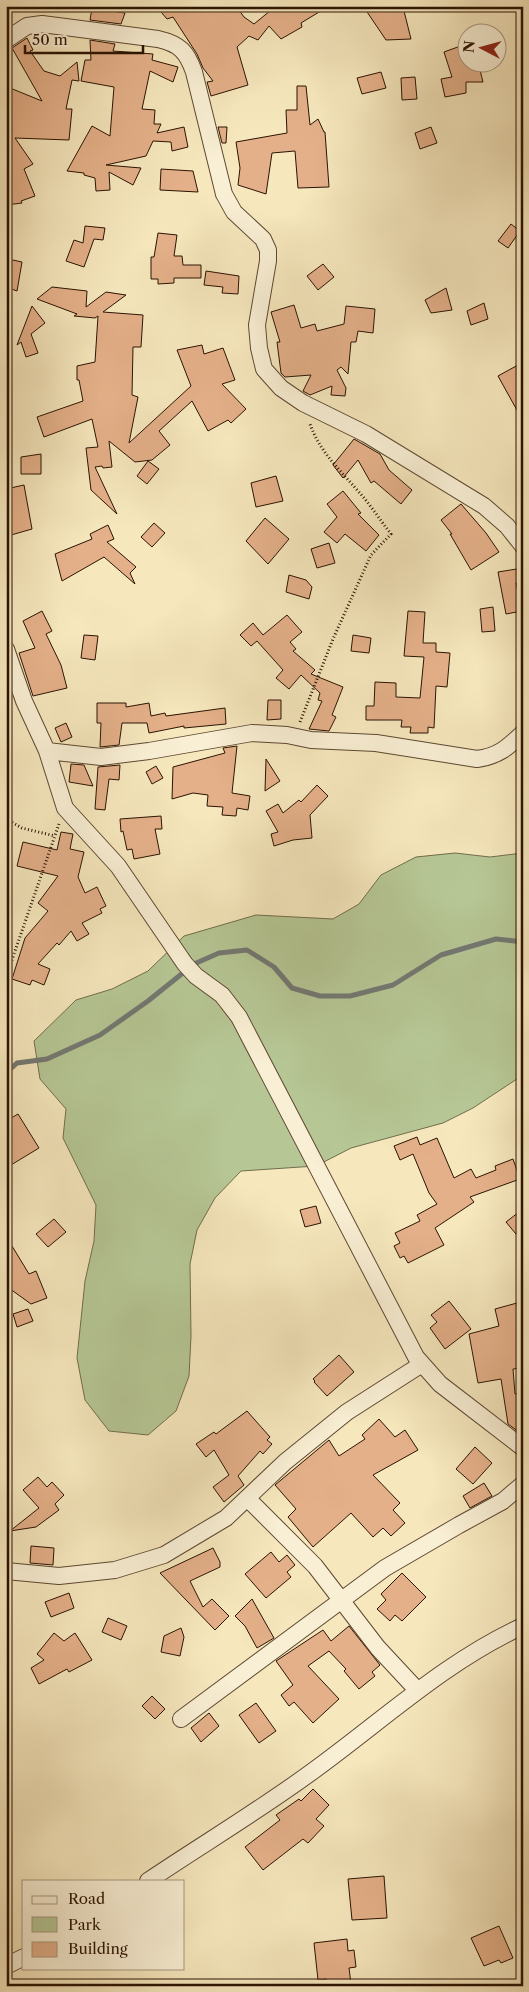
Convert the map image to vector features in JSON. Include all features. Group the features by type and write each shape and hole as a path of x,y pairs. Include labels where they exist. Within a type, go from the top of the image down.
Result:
{"street":[{"path":"6,40 27,26 42,24 158,39 171,42 180,48 189,59 194,72 221,182 229,205 234,212 264,239 268,250 268,261 257,325 259,348 264,369 281,388 303,403 366,434 484,506 508,526 523,546"},
{"path":"6,649 24,701 47,751 65,808 118,866 191,970 222,995 239,1017 399,1328 416,1357 440,1384 523,1448"},
{"path":"47,751 101,757 149,751 252,733 311,740 376,743 478,759 492,757 508,747 523,732"},
{"path":"6,1571 59,1576 115,1570 164,1555 226,1518 285,1462 347,1412 422,1364"},
{"path":"181,1719 385,1568 503,1501 523,1484"},
{"path":"248,1498 315,1566 378,1648 418,1692"},
{"path":"150,1880 312,1772 418,1692 501,1636 523,1626"},
{"path":"6,1966 22,1958"}],"path":[{"path":"294,737 333,639 371,555 391,534 359,492 328,458 315,439 303,403"},
{"path":"6,977 65,808"},
{"path":"6,819 22,828 55,836"}],"green space":[{"path":"455,853 490,857 523,853 523,1075 473,1108 443,1123 351,1148 316,1166 241,1171 215,1198 197,1230 190,1264 191,1336 189,1376 176,1411 148,1435 109,1431 85,1400 77,1358 85,1281 94,1241 96,1205 63,1138 66,1109 40,1079 34,1041 76,1000 112,989 148,971 184,936 256,915 333,919 359,904 381,875 416,857"}],"building":[{"path":"156,6 236,6 244,17 254,24 276,6 329,6 301,23 302,27 281,39 269,26 258,40 249,36 237,47 248,85 211,96 207,82 213,81 203,68 197,54 173,17 167,19"},
{"path":"363,6 401,6 411,39 386,40"},
{"path":"92,8 125,13 121,24 90,20"},
{"path":"27,38 33,50 30,51 44,71 60,76 77,62 79,81 72,80 66,109 72,109 69,140 15,138 33,164 24,169 35,196 21,201 22,203 6,205 6,158 8,157 12,127 6,127 6,110 10,88 42,101 12,48"},
{"path":"90,40 115,44 113,51 153,54 152,60 178,67 173,82 150,71 142,109 155,110 154,124 161,124 157,133 184,127 188,147 172,151 171,142 153,141 146,156 106,165 141,168 133,185 109,172 110,190 96,191 95,178 84,175 84,173 67,171 92,126 110,136 114,87 81,81 85,60 91,60"},
{"path":"456,48 456,72 480,72 483,82 466,82 466,93 445,97 441,79 452,77 444,52"},
{"path":"381,72 386,88 362,94 357,78"},
{"path":"415,77 417,99 402,100 401,78"},
{"path":"297,86 306,86 310,125 318,119 325,132 329,187 298,188 295,151 272,153 266,194 238,185 240,168 236,142 287,133 286,110 297,110"},
{"path":"218,127 227,127 226,143 222,143"},
{"path":"431,127 437,143 420,149 415,133"},
{"path":"161,169 193,171 198,192 160,190"},
{"path":"511,224 520,231 508,248 498,241"},
{"path":"85,226 105,228 103,240 94,239 84,267 66,261 74,240 83,243"},
{"path":"158,233 177,235 174,256 182,256 183,265 201,265 201,278 174,278 174,283 158,284 158,279 151,279 151,257 154,257"},
{"path":"8,259 22,262 17,291 6,287"},
{"path":"323,264 334,277 318,290 307,276"},
{"path":"206,271 239,276 238,294 222,293 223,287 204,285"},
{"path":"52,287 87,291 86,307 106,292 126,295 103,312 143,315 141,347 133,347 132,395 138,397 129,443 191,386 177,350 202,345 204,354 223,348 235,380 222,384 246,409 231,423 228,420 208,431 192,401 159,431 170,445 152,460 135,462 109,441 112,467 95,467 117,514 91,490 86,448 98,447 92,419 44,437 37,417 83,401 79,380 77,380 77,366 95,362 98,316 95,318 74,316 77,314 37,299"},
{"path":"446,288 452,310 431,313 425,300"},
{"path":"484,303 488,319 471,325 467,311"},
{"path":"294,305 301,328 315,324 317,331 344,324 346,306 375,309 373,333 358,331 356,342 351,342 348,374 341,367 337,370 346,388 345,396 331,395 332,386 310,395 303,391 311,375 285,377 281,373 277,342 280,342 271,312"},
{"path":"32,306 45,323 31,334 38,353 26,357 21,342 17,345"},
{"path":"518,365 523,374 523,421 498,376"},
{"path":"354,439 380,454 389,470 412,490 401,504 374,481 371,483 358,460 343,478 333,465"},
{"path":"41,454 41,474 21,474 21,457"},
{"path":"148,461 159,469 147,484 137,476"},
{"path":"276,476 283,501 256,507 251,483"},
{"path":"24,485 32,529 11,535 6,509 6,489"},
{"path":"343,491 361,513 358,514 379,535 366,551 345,534 337,543 324,532 337,517 327,504"},
{"path":"461,504 486,533 499,552 471,570 450,534 452,534 441,520"},
{"path":"265,518 289,539 268,564 246,541"},
{"path":"154,523 165,533 152,547 141,537"},
{"path":"108,525 114,539 107,542 136,567 130,573 135,584 104,557 62,581 55,554 92,539 90,534"},
{"path":"329,543 335,563 317,568 311,549"},
{"path":"523,568 523,582 516,583 522,611 506,614 498,572"},
{"path":"289,575 306,580 312,587 309,599 286,592"},
{"path":"493,607 495,631 482,632 480,609"},
{"path":"42,611 52,631 46,634 61,665 67,688 33,696 19,653 35,648 23,621"},
{"path":"408,611 425,612 423,643 436,643 436,652 450,653 447,687 436,686 434,728 428,727 428,733 410,733 411,727 401,727 402,720 366,720 366,706 374,706 375,682 396,683 396,697 420,698 424,657 404,656"},
{"path":"287,615 302,632 290,642 296,649 293,651 315,670 311,674 343,687 332,715 336,717 329,731 309,729 322,701 318,700 320,693 301,675 289,689 276,678 283,670 257,641 251,646 240,635 253,623 263,635"},
{"path":"84,635 98,636 95,660 81,658"},
{"path":"353,635 371,638 369,653 351,651"},
{"path":"268,700 281,700 281,719 267,720"},
{"path":"97,703 126,703 126,707 149,703 151,716 165,713 166,716 225,708 226,724 184,728 184,726 149,733 147,723 122,723 119,745 100,747 101,723 97,723"},
{"path":"66,723 72,737 61,742 55,728"},
{"path":"237,746 232,793 250,796 248,810 237,808 236,816 222,815 223,807 207,806 208,795 193,793 172,799 173,767 225,753 223,748"},
{"path":"266,759 280,781 265,791"},
{"path":"71,764 84,765 93,786 69,782"},
{"path":"120,765 119,780 109,779 105,810 95,809 98,767"},
{"path":"156,766 163,778 152,784 146,772"},
{"path":"317,785 328,796 310,815 312,838 293,840 274,846 271,834 278,832 266,811 278,804 283,813 299,800 301,802"},
{"path":"161,816 162,829 155,829 160,854 134,859 132,849 127,850 123,831 121,832 120,819"},
{"path":"61,832 73,834 70,849 84,852 78,877 85,893 97,887 106,906 100,909 102,913 82,923 89,934 77,941 71,931 38,964 50,969 44,985 32,980 30,985 12,979 25,938 48,911 38,903 58,876 17,866 23,842 57,850"},
{"path":"18,1114 39,1148 6,1168 6,1121"},
{"path":"417,1137 420,1145 437,1138 454,1178 471,1169 476,1178 496,1170 495,1166 513,1159 520,1179 470,1197 474,1202 435,1228 444,1245 408,1263 404,1256 400,1258 394,1246 400,1243 395,1233 420,1221 417,1215 437,1204 429,1193 413,1154 400,1160 394,1146"},
{"path":"316,1206 321,1223 305,1227 300,1210"},
{"path":"523,1209 523,1229 516,1234 506,1222"},
{"path":"54,1219 66,1232 48,1247 36,1234"},
{"path":"6,1236 29,1274 36,1271 47,1298 31,1304 6,1286"},
{"path":"449,1301 471,1329 445,1349 430,1328 437,1322 431,1315"},
{"path":"517,1303 520,1342 523,1342 523,1368 513,1369 515,1394 523,1393 523,1435 508,1424 501,1379 478,1383 469,1334 499,1326 495,1309"},
{"path":"28,1309 33,1321 17,1327 13,1314"},
{"path":"339,1355 354,1372 327,1396 313,1379"},
{"path":"247,1411 270,1437 267,1440 272,1444 263,1454 260,1451 238,1476 244,1485 224,1502 213,1487 229,1475 214,1450 206,1457 196,1444 214,1432 216,1434"},
{"path":"379,1419 395,1437 405,1430 418,1450 373,1475 400,1503 393,1510 405,1523 391,1536 383,1528 373,1537 351,1513 313,1547 288,1517 296,1509 275,1485 329,1440 339,1456 365,1439 362,1435"},
{"path":"475,1447 492,1463 473,1484 456,1469"},
{"path":"38,1477 47,1487 52,1482 64,1495 55,1504 59,1510 36,1527 10,1531 39,1508 23,1490"},
{"path":"484,1483 492,1496 470,1508 463,1496"},
{"path":"31,1546 54,1548 53,1565 30,1563"},
{"path":"213,1548 220,1562 220,1567 190,1581 203,1607 212,1599 229,1616 215,1630 160,1573"},
{"path":"271,1552 279,1562 287,1555 295,1565 287,1572 291,1577 266,1598 245,1574"},
{"path":"402,1573 426,1597 402,1621 395,1615 390,1621 377,1609 386,1600 381,1594"},
{"path":"69,1593 74,1608 51,1617 45,1602"},
{"path":"252,1599 274,1638 257,1648 245,1626 235,1616"},
{"path":"108,1618 127,1626 121,1640 102,1632"},
{"path":"349,1626 380,1665 372,1672 375,1676 359,1689 344,1671 346,1669 329,1651 308,1666 339,1699 313,1723 294,1702 289,1706 281,1695 293,1685 276,1661 323,1630 331,1641"},
{"path":"181,1628 184,1637 180,1656 161,1652 164,1636"},
{"path":"54,1633 64,1641 75,1633 92,1660 69,1672 67,1669 39,1684 31,1668 44,1660 37,1654"},
{"path":"152,1696 165,1709 155,1719 142,1706"},
{"path":"256,1703 276,1731 259,1743 239,1715"},
{"path":"209,1713 219,1726 201,1742 191,1728"},
{"path":"313,1789 329,1805 316,1819 324,1826 308,1843 303,1839 263,1870 245,1847 280,1820 276,1815 299,1799 301,1801"},
{"path":"384,1876 387,1918 352,1920 348,1879"},
{"path":"499,1926 513,1958 501,1963 499,1960 484,1966 471,1938"},
{"path":"347,1939 348,1951 354,1950 356,1967 349,1968 351,1984 327,1986 326,1979 318,1980 314,1943"}],"waterway":[{"path":"6,1073 17,1063 47,1059 100,1035 148,1001 194,964 219,953 247,950 274,967 292,988 320,996 350,996 393,985 441,955 496,939 523,942"}]}
